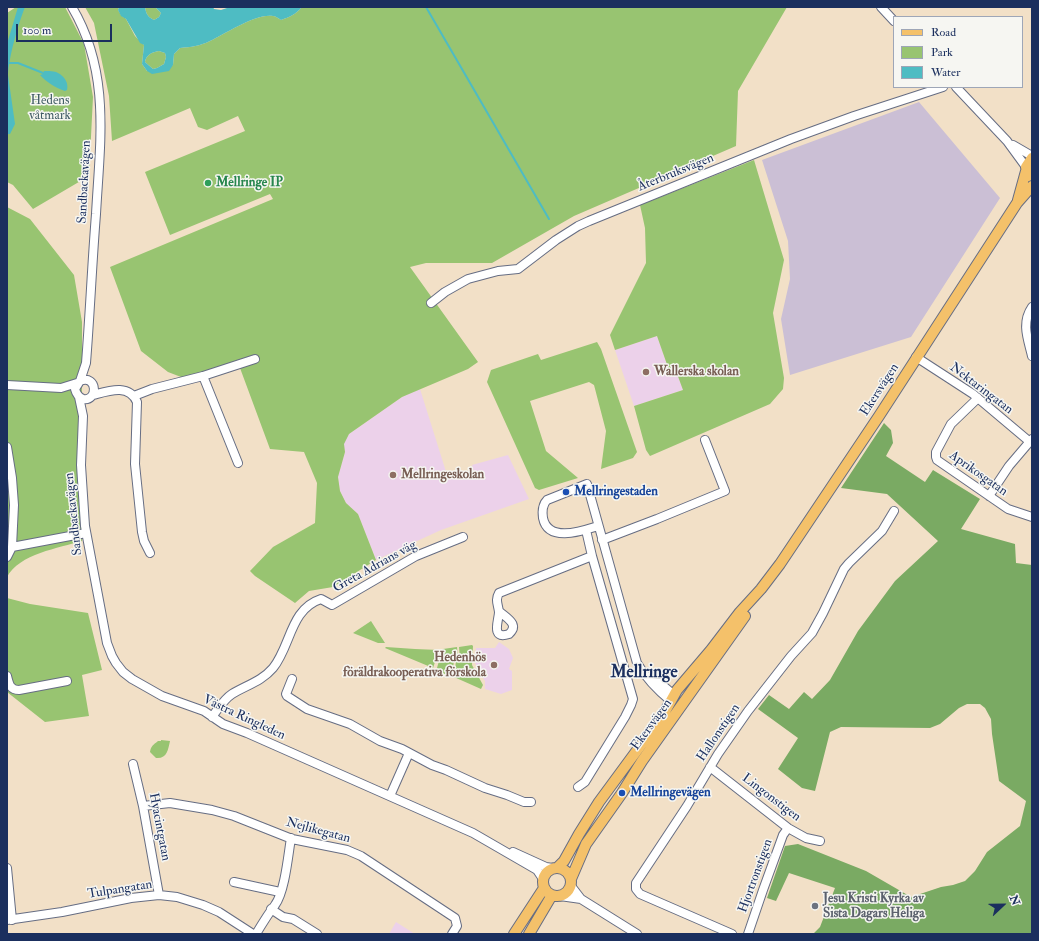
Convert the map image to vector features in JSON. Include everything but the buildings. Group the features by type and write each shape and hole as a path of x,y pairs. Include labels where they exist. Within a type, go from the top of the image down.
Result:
{"main road":[{"name":"Ekersvägen","path":"1017,203 1030,167"},
{"name":"Ekersvägen","path":"556,868 564,861 599,802 652,730 686,677 711,650 780,564 879,416 1017,203 1032,186"},
{"name":"Ekersvägen","path":"571,882 586,844 642,761 744,617 761,589"},
{"path":"672,698 682,705"},
{"path":"514,934 544,884 546,873 556,868 566,870 569,872 571,882 567,892 556,896 529,934"},
{"path":"544,884 556,896"}],"street":[{"name":"Sandbackavägen","path":"72,7 82,24 94,56 101,105 100,145 86,362 79,382"},
{"path":"881,7 893,20"},
{"name":"Återbruksvägen","path":"431,303 445,292 468,279 493,272 518,269 556,240 589,221 791,139 854,116 940,88"},
{"path":"957,88 1030,167"},
{"path":"1007,141 1030,167"},
{"path":"1032,307 1027,316 1025,327 1032,356"},
{"name":"Nektaringatan","path":"916,357 978,398 1031,440"},
{"path":"134,396 152,389 203,376 255,359"},
{"name":"Sandbackavägen","path":"86,362 92,384"},
{"path":"203,376 238,463"},
{"path":"7,385 61,388 85,380 110,390 128,391 134,396 137,402 135,464 142,532 144,541 150,553"},
{"path":"78,396 75,389 79,382"},
{"path":"92,384 94,388 92,396"},
{"path":"61,388 84,399 110,390"},
{"name":"Sandbackavägen","path":"78,396 83,416 81,477 86,533 91,561"},
{"name":"Sandbackavägen","path":"83,416 92,396"},
{"name":"Aprikosgatan","path":"978,398 949,426 936,452 936,457 939,462 1011,511 1032,516"},
{"path":"602,540 725,491 705,440"},
{"path":"989,496 1008,466 1031,440"},
{"path":"7,447 14,505 12,547 7,557"},
{"path":"598,526 569,534 559,533 550,529 544,522 542,513 543,504 547,500 587,484 638,663 655,688 672,698"},
{"name":"Hallonstigen","path":"732,934 640,894 636,889 636,883 687,806 718,754 752,706 791,656 812,633 844,569 882,531 894,511"},
{"path":"578,787 585,782 625,717 633,699 586,530"},
{"path":"12,547 86,533"},
{"name":"Greta Adrians väg","path":"212,717 228,697 265,676 273,668 279,659 300,615 308,606 321,599 332,605 416,556 463,538"},
{"path":"499,611 496,603 499,593 592,556"},
{"name":"Västra Ringleden","path":"91,561 112,656 119,668 141,686 180,703 204,711 223,724 247,733 473,833 519,858 537,870 544,884"},
{"path":"7,676 11,688 19,690 67,681"},
{"path":"292,679 286,694 292,700 311,711 350,724 380,742 402,749 432,766 446,770 486,788 524,802 531,802"},
{"path":"390,796 409,753"},
{"name":"Hyacintgatan","path":"133,764 143,806 159,895"},
{"name":"Lingonstigen","path":"710,768 788,828 806,838 820,841"},
{"name":"Nejlikegatan","path":"143,806 170,803 212,810 234,816 291,838 347,850 366,859 455,918 457,926 452,934"},
{"name":"Hjortronstigen","path":"748,934 783,835 788,828"},
{"path":"255,934 275,905 280,892 285,876 291,838"},
{"name":"Västra Ringleden","path":"519,858 546,867 556,868"},
{"path":"7,868 10,920"},
{"path":"234,882 280,892"},
{"path":"571,882 581,899"},
{"name":"Tulpangatan","path":"10,920 62,912 132,898 159,895 177,897 203,904 255,934"},
{"path":"556,896 581,899 637,934"},
{"path":"271,909 283,917 293,919 316,934"}],"shaded area":[{"path":"919,102 1000,198 911,337 790,375 781,319 790,279 788,241 762,160"},
{"name":"Wallerska skolan","path":"657,336 670,373 676,371 683,390 634,406 615,350"},
{"name":"Mellringeskolan","path":"420,389 448,478 456,478 474,472 472,465 508,455 529,499 441,530 376,560 358,514 346,503 340,491 338,477 345,452 343,444 349,434 402,397"},
{"name":"Hedenhös föräldrakooperativa förskola","path":"499,642 509,649 513,658 509,669 512,671 512,690 501,694 485,689 485,681 477,669 475,662 476,648 495,648"},
{"path":"396,922 415,934 389,934"}],"green space":[{"name":"Hedens våtmark","path":"16,7 65,7 84,44 93,97 89,176 33,209 13,185 7,182 7,13"},
{"path":"85,7 119,7 118,10 121,15 126,19 135,36 144,45 142,64 147,71 173,65 174,54 180,48 206,43 258,18 273,16 281,20 287,18 302,7 787,7 738,91 736,146 574,216 492,263 426,263 410,267 478,362 468,369 402,397 349,434 344,444 345,452 338,477 340,491 346,503 358,514 376,560 333,587 309,591 295,603 250,571 273,547 315,523 317,483 304,452 270,449 240,368 194,382 168,372 141,351 110,267 273,199 270,194 170,235 145,172 245,131 238,116 207,130 198,127 190,108 112,141 109,96 94,23"},
{"path":"145,7 155,7 161,13 159,17 154,20 150,18"},
{"path":"159,51 165,53 166,57 164,64 153,69 145,62 150,54"},
{"path":"754,160 784,260 773,313 784,378 783,389 770,404 650,456 646,450 634,406 683,390 676,371 670,373 657,336 615,350 610,335 646,263 645,228 640,205"},
{"path":"7,207 30,219 74,275 82,322 82,541 51,549 30,557 13,569 7,577"},
{"path":"597,342 601,349 637,452 633,458 601,469 606,431 594,385 589,382 530,401 546,451 578,478 539,490 535,488 487,382 491,370 538,354 541,360"},
{"path":"884,423 891,430 893,443 886,456 925,482 933,470 980,499 961,529 1015,544 1016,563 1032,565 1032,934 813,934 820,927 835,888 789,873 776,901 767,898 785,846 798,844 866,871 911,897 965,881 975,871 987,852 1020,826 1026,801 999,781 991,719 985,708 980,704 967,704 959,708 940,724 930,728 841,727 830,732 815,791 802,788 778,769 798,738 758,709 769,695 789,709 804,692 812,699 830,680 858,631 895,581 938,541 887,494 841,488"},
{"path":"7,598 30,604 88,613 102,670 82,675 89,716 45,722 7,692"},
{"path":"371,621 385,643 378,643 353,633"},
{"path":"472,645 472,665 483,685 481,689 454,677 456,661 460,660 459,647"},
{"path":"457,647 458,659 454,660 452,677 438,671 437,668 442,650"},
{"path":"385,648 439,650 433,668"},
{"path":"158,741 170,741 169,748 163,757 156,758 150,750"}],"water":[{"path":"18,7 25,7 14,41 8,75 15,124 10,134 7,134 7,44"},
{"path":"119,7 145,7 150,18 154,20 159,17 161,13 155,7 213,7 214,9 221,10 230,7 302,7 287,18 281,20 273,16 266,16 258,18 206,43 180,48 174,54 173,65 169,71 152,74 147,71 142,64 144,45 140,43 126,19 121,16 118,10","holes":["159,51 165,53 166,57 164,64 157,68 153,69 145,62 147,57 152,53"]},
{"path":"44,71 55,72 62,76 67,82 67,90 65,91 58,88 45,80 40,75 43,74"}],"waterway":[{"path":"426,7 549,219"},
{"path":"7,63 18,63 43,73"}],"place":[{"name":"Mellringe IP","path":"208,183"},
{"name":"Wallerska skolan","path":"646,372"},
{"name":"Mellringeskolan","path":"393,475"},
{"name":"Mellringestaden","path":"566,492"},
{"name":"Hedenhös föräldrakooperativa förskola","path":"494,665"},
{"name":"Mellringevägen","path":"622,793"},
{"name":"Jesu Kristi Kyrka av Sista Dagars Heliga","path":"815,906"}],"district":[{"name":"Mellringe","path":"644,673"}]}
